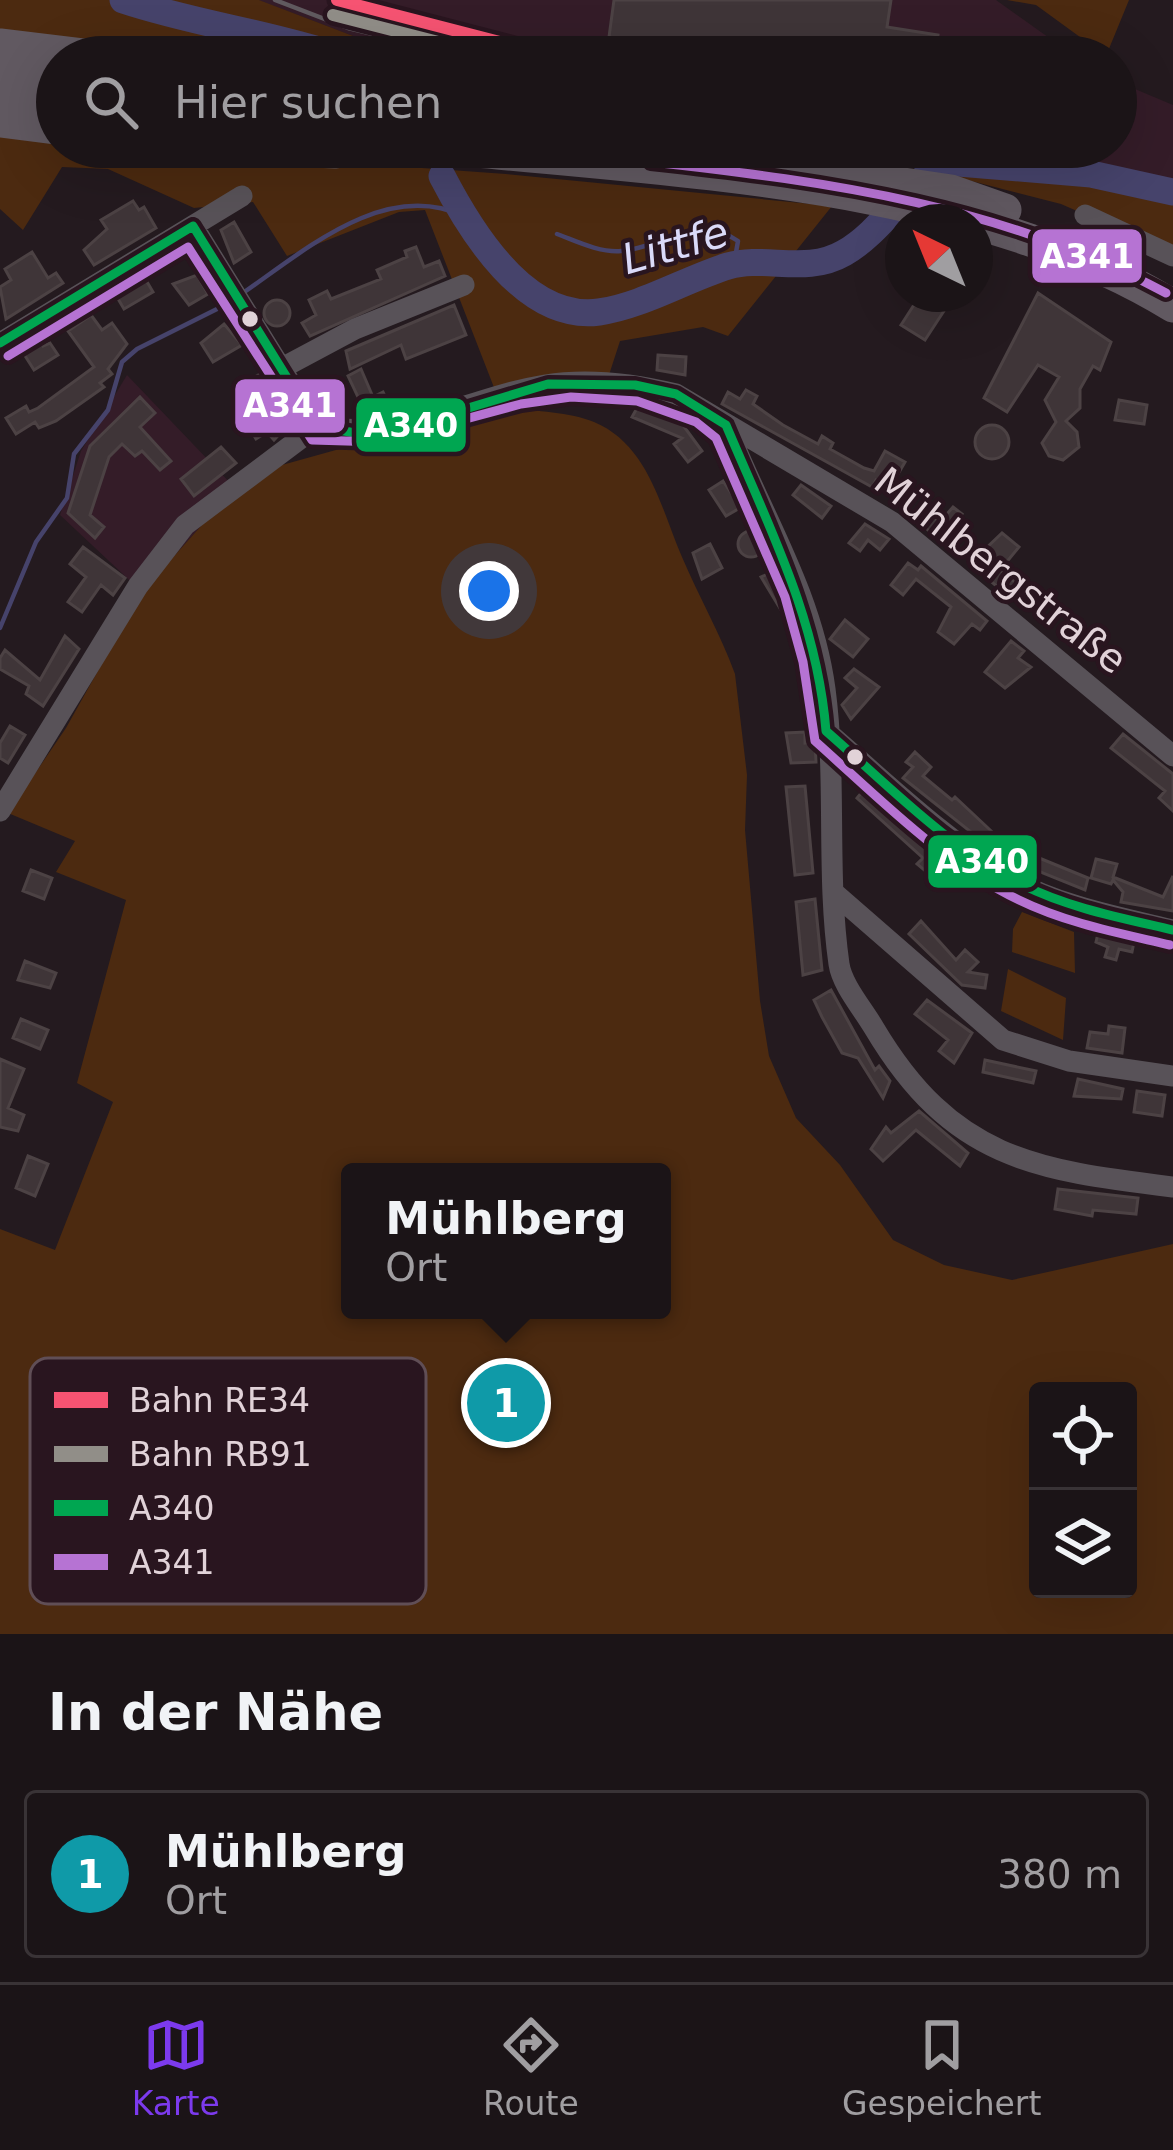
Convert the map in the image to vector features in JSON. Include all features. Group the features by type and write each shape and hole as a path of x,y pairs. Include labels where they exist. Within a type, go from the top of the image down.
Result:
{"highway":[{"path":"0,45 36,49"},
{"path":"0,74 36,78"},
{"path":"0,98 36,102"},
{"path":"0,121 36,125"},
{"path":"674,168 951,190 1069,232 1173,280"},
{"path":"767,168 853,184 1060,249 1173,306"}],"street":[{"path":"0,344 242,196"},
{"path":"1085,215 1173,256"},
{"path":"0,811 138,586 185,525 317,426 193,226"},
{"path":"283,368 355,329 464,285"},
{"name":"Mühlbergstraße","path":"317,426 355,433 405,427 548,384 635,385 676,394 892,522 1173,756"},
{"path":"726,424 800,584 825,689 840,970 886,1048 965,1131 998,1154 1051,1172 1173,1187"},
{"path":"826,730 931,822 1009,878 1096,911 1173,930"},
{"path":"833,892 1003,1040 1069,1061 1173,1076"}],"shaded area":[{"path":"0,0 259,0 353,36 36,37 0,33"},
{"path":"258,0 996,0 1047,36 353,36"},
{"path":"1007,0 1129,0 1114,36 1079,36 1036,5"},
{"path":"1137,90 1173,105 1173,186 1130,173 1081,168 1137,168"},
{"path":"0,132 36,136 36,168 61,168 23,230 0,209"},
{"path":"85,168 422,168 832,206 728,336 703,327 620,341 608,378 495,390 425,210 399,212 287,256 253,202 194,208 108,169"},
{"path":"921,168 1081,168 1130,173 1173,186 1173,253 1061,204"},
{"path":"127,375 235,488 142,592 60,515 81,451"},
{"path":"494,406 583,418 613,432 628,446 651,480 735,674 747,775 745,830 760,1001 769,1056 796,1118 840,1165 893,1240 944,1265 1012,1280 1173,1244 1173,1634 0,1634 0,1229 55,1250 113,1102 77,1083 126,900 56,872 75,841 8,813 66,728 142,592 235,488 282,465"},
{"path":"1022,912 1074,932 1075,973 1012,952 1013,929"},
{"path":"1008,969 1066,998 1063,1040 1001,1011"}],"building":[{"path":"614,0 891,0 887,27 938,35 938,36 609,36"},
{"path":"133,201 139,210 144,207 156,228 94,265 84,250 107,229 101,220"},
{"path":"234,222 251,252 234,263 221,230"},
{"path":"416,247 424,267 439,261 445,276 310,336 302,323 316,315 309,300 327,291 331,299 381,279 377,270 407,257 405,251"},
{"path":"32,252 48,278 56,273 63,283 6,319 0,287 11,280 5,269"},
{"path":"143,275 153,292 124,309 114,292"},
{"path":"197,275 208,294 189,305 173,284"},
{"path":"1038,293 1111,342 1100,370 1093,366 1080,389 1080,408 1066,421 1077,432 1079,447 1063,460 1049,456 1042,443 1056,422 1045,400 1059,377 1038,365 1007,412 984,398"},
{"path":"277,300 290,313 277,326 264,313"},
{"path":"454,305 466,335 406,359 401,345 350,369 346,351"},
{"path":"909,312 943,312 925,340 901,325"},
{"path":"91,315 102,330 112,323 127,344 108,369 112,374 100,383 104,387 56,421 39,428 35,422 16,434 6,418 26,406 29,412 38,408 94,367 68,331"},
{"path":"224,324 242,345 213,362 201,343"},
{"path":"40,340 43,346 50,343 58,355 34,370 22,351"},
{"path":"658,355 686,357 685,375 657,370"},
{"path":"361,369 373,397 383,392 390,406 366,414 348,376"},
{"path":"260,374 288,425 274,440 267,432 256,439 248,426 254,422 237,395 246,390 243,384"},
{"path":"746,390 757,396 753,404 783,425 818,444 822,436 833,443 830,449 864,468 874,471 885,451 905,462 890,488 876,480 872,487 722,404 728,392 740,399"},
{"path":"140,397 155,413 140,427 171,461 160,470 142,451 135,456 122,444 109,457 90,515 104,527 95,538 68,513 90,446"},
{"path":"1119,400 1147,405 1144,424 1115,420"},
{"path":"652,405 677,417 702,451 688,462 674,444 682,438 632,417 637,408"},
{"path":"992,425 1004,430 1009,442 1004,454 992,459 980,454 975,442 980,430"},
{"path":"221,447 236,463 194,496 181,479"},
{"path":"723,481 738,503 742,500 753,523 740,508 726,516 709,490"},
{"path":"801,485 831,506 822,518 793,495"},
{"path":"953,507 962,514 949,529 958,536 948,548 916,519 924,509 940,522"},
{"path":"865,524 889,539 880,550 868,540 860,551 849,543"},
{"path":"751,531 764,544 751,557 738,544"},
{"path":"1002,533 1019,547 1000,570 1016,583 1007,595 987,578 993,570 977,557"},
{"path":"710,544 722,568 702,579 693,553"},
{"path":"83,547 125,578 113,595 101,585 82,612 68,602 86,577 70,564"},
{"path":"908,563 918,570 921,566 987,621 980,630 972,624 954,644 938,632 951,607 916,579 903,595 891,585"},
{"path":"774,571 788,606 781,610 761,577"},
{"path":"845,620 868,639 853,657 830,639"},
{"path":"65,636 79,649 43,706 26,694 29,686 0,669 0,658 5,650 40,680"},
{"path":"1011,641 1024,651 1018,658 1031,667 1005,688 985,672"},
{"path":"854,669 879,687 851,719 842,705 857,688 845,678"},
{"path":"10,726 25,735 8,763 0,758 0,743"},
{"path":"805,732 805,743 815,742 816,762 791,763 786,733"},
{"path":"1123,734 1173,774 1173,811 1159,798 1165,791 1111,748"},
{"path":"915,752 931,767 923,776 952,800 955,797 1004,843 996,852 903,778 913,767 906,762"},
{"path":"805,786 813,873 795,875 786,787"},
{"path":"866,787 974,873 961,889 936,866 929,874 917,864 923,858 857,798"},
{"path":"1022,851 1088,878 1085,890 1018,863"},
{"path":"1096,859 1117,864 1113,877 1163,897 1173,876 1173,911 1121,902 1123,892 1113,880 1111,884 1091,878"},
{"path":"31,870 52,878 44,899 23,891"},
{"path":"815,899 822,970 803,975 796,902"},
{"path":"921,921 956,960 965,950 978,962 968,972 987,975 985,988 962,985 909,934"},
{"path":"1099,929 1135,937 1132,952 1119,949 1116,960 1105,957 1108,947 1096,942"},
{"path":"25,961 56,973 50,988 18,980"},
{"path":"831,990 875,1070 879,1066 890,1081 883,1098 858,1058 842,1053 822,1017 814,1000"},
{"path":"927,1000 972,1033 954,1063 939,1051 948,1040 915,1014"},
{"path":"21,1019 48,1030 40,1049 13,1038"},
{"path":"1109,1026 1125,1028 1122,1053 1087,1048 1090,1032 1108,1034"},
{"path":"0,1059 24,1069 8,1108 24,1115 18,1131 0,1127"},
{"path":"985,1060 1036,1071 1033,1083 983,1072"},
{"path":"1078,1079 1123,1089 1121,1099 1074,1096"},
{"path":"1137,1091 1165,1095 1162,1116 1134,1112"},
{"path":"919,1111 968,1153 960,1166 916,1130 883,1161 871,1149 886,1127 891,1133"},
{"path":"28,1156 48,1164 35,1196 16,1188"},
{"path":"1058,1189 1138,1198 1136,1214 1093,1210 1092,1216 1055,1209"}],"waterway":[{"name":"Littfe","path":"123,0 263,36"},
{"name":"Littfe","path":"442,176 484,245 524,288 547,303 572,311 599,312 728,266 830,259 858,244 938,168"},
{"name":"Littfe","path":"1018,168 1091,174 1173,192"},
{"path":"243,293 319,240 375,213 434,207 463,216"},
{"path":"557,234 621,251 708,230 738,241 734,264"},
{"path":"0,628 36,542 67,498 74,454 108,410 122,362 137,349 229,303"}],"railway":[{"path":"275,0 381,36"}],"rail line":[{"name":"RE34","path":"337,0 476,36"},
{"name":"RB91","path":"333,15 415,36"}],"transit line":[{"name":"A341","path":"698,168 851,189 980,219 1105,263 1166,293"},
{"name":"A340","path":"193,226 317,426 355,433 405,427 548,384 635,385 676,394 726,425"},
{"name":"A340","path":"0,343 193,226"},
{"name":"A341","path":"8,356 188,247 312,440 380,442 521,404 571,397 637,401 696,422 716,438 785,597 803,662 815,741 912,828 991,885 1055,915 1170,945"},
{"name":"A340","path":"726,425 802,612 826,731"},
{"name":"A340","path":"826,731 920,814 996,870 1059,900 1173,930"}],"place":[{"name":"Mühlberg","path":"506,1403"}]}
